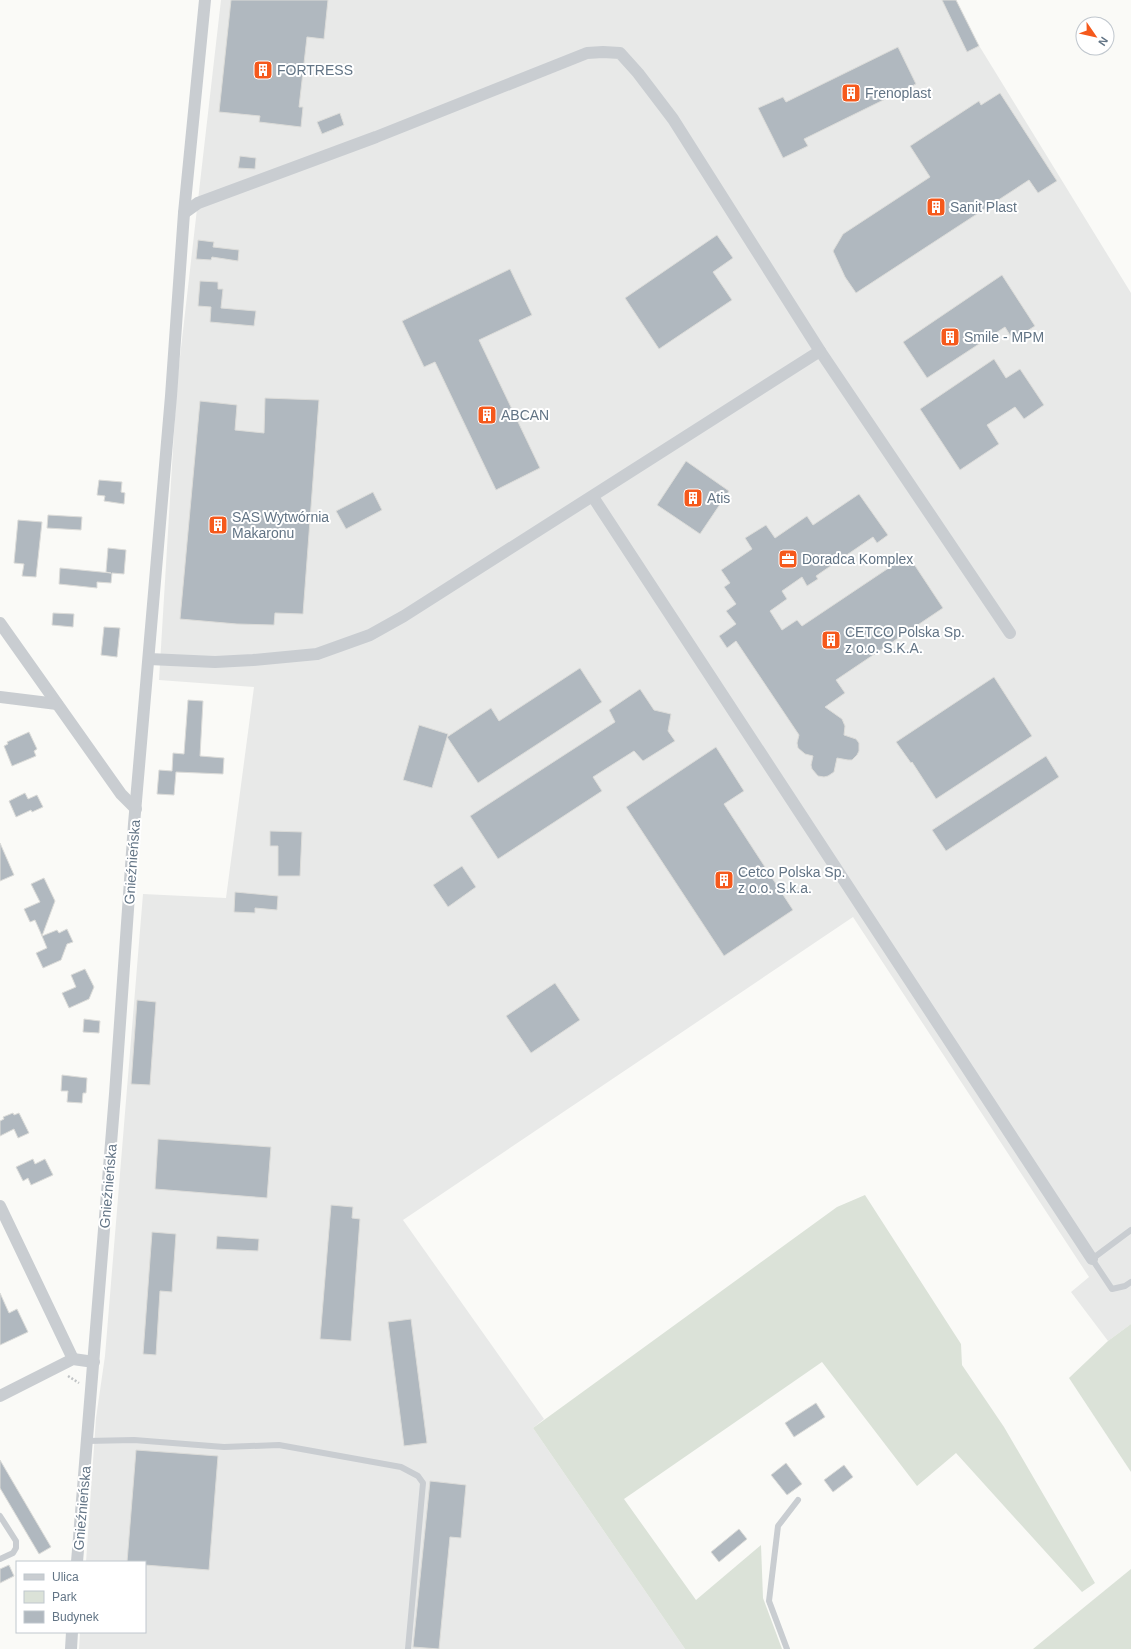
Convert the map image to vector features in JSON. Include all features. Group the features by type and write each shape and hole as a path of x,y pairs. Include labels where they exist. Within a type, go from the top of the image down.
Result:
{"street":[{"name":"Gnieźnieńska","path":"78,1561 184,213 205,0"},
{"path":"184,213 198,203 376,137 586,53 620,53 638,73 673,119 820,352 1010,633"},
{"path":"149,659 215,662 317,654 370,635 411,612 820,352"},
{"path":"593,496 1092,1259"},
{"path":"0,624 121,794 136,809"},
{"path":"0,697 57,704"},
{"path":"0,1206 73,1359"},
{"path":"0,1396 73,1359 94,1362"},
{"path":"70,1649 72,1633"}],"lane":[{"path":"1131,1230 1092,1259 1112,1289 1125,1286 1131,1282"},
{"path":"87,1441 134,1440 224,1447 279,1445 401,1467 418,1476 422,1483 408,1649"},
{"path":"787,1649 769,1602 778,1526 798,1500"},
{"path":"0,1516 16,1541 16,1548 13,1553 0,1559"}],"shaded area":[{"path":"221,0 951,0 1131,293 1131,1324 1108,1341 1071,1292 1089,1277 853,917 403,1220 544,1419 533,1428 685,1649 79,1649 80,1633 146,1633 146,1561 86,1561 96,1418 105,1356 143,894 226,898 254,687 159,680 177,383"}],"green space":[{"path":"865,1195 961,1344 962,1365 1004,1427 1095,1583 1082,1592 956,1453 917,1486 822,1362 624,1499 696,1600 761,1545 763,1598 782,1649 685,1649 533,1428 837,1207"},
{"path":"1131,1324 1131,1472 1069,1378 1108,1341"},
{"path":"1131,1569 1131,1649 1033,1649"}],"building":[{"path":"231,0 328,0 324,39 307,37 299,107 303,107 301,127 259,122 260,116 219,112"},
{"path":"942,0 956,0 979,46 967,52"},
{"name":"Frenoplast","path":"898,47 916,84 804,139 808,146 783,158 758,108 783,97 786,102"},
{"name":"Sanit Plast","path":"1000,93 1057,181 1038,193 1029,180 856,293 845,277 833,251 843,234 930,177 910,146 979,101 981,105"},
{"path":"340,113 344,125 322,134 317,122"},
{"path":"240,156 256,158 255,169 238,168"},
{"path":"717,235 733,258 713,272 732,300 659,349 625,298"},
{"path":"198,240 214,242 213,247 239,250 238,261 212,257 211,260 196,259"},
{"path":"510,269 532,315 479,340 540,468 496,490 435,362 424,367 402,321"},
{"name":"Smile - MPM","path":"1002,275 1035,326 1013,340 1005,327 927,378 903,342"},
{"path":"200,281 218,282 218,289 223,289 221,308 256,311 254,326 210,322 211,307 198,306"},
{"path":"994,359 1006,378 1020,369 1044,405 1024,419 1015,407 987,425 999,444 960,470 920,409"},
{"path":"265,398 319,400 303,614 275,613 274,625 237,624 180,619 200,401 237,405 235,430 264,433"},
{"name":"Atis","path":"686,461 729,491 700,534 657,505"},
{"path":"99,480 122,482 121,492 125,493 124,504 104,501 105,496 97,495"},
{"path":"373,492 382,510 346,529 336,511"},
{"path":"859,494 888,535 877,543 873,537 816,576 818,579 807,586 802,577 782,591 787,599 770,611 782,630 797,620 802,626 908,555 943,608 836,680 845,693 825,707 842,719 845,726 844,735 856,739 859,743 859,751 852,760 837,758 834,772 824,777 818,776 812,769 811,765 813,756 805,754 798,748 797,743 799,735 736,641 727,648 719,636 736,624 726,611 736,604 724,587 730,583 721,570 752,549 745,538 766,525 775,538 807,516 813,525"},
{"path":"48,515 82,517 81,530 47,528"},
{"path":"18,520 42,522 36,577 22,576 24,564 14,563"},
{"path":"108,548 126,550 124,574 112,573 111,583 97,582 97,588 59,584 60,568 111,573 106,572"},
{"path":"53,613 74,614 73,627 52,625"},
{"path":"104,627 120,628 117,657 101,655"},
{"path":"580,668 602,702 478,783 447,737 491,708 499,721"},
{"path":"994,677 1032,736 936,799 912,762 911,763 896,742"},
{"path":"640,689 654,710 671,714 668,731 675,741 643,761 634,751 593,777 602,791 498,859 470,816 615,722 609,710"},
{"path":"188,700 203,701 200,756 224,758 223,774 176,772 174,795 157,794 159,770 172,771 173,753 184,754"},
{"path":"419,725 448,734 432,788 403,780"},
{"path":"29,732 37,749 34,751 36,756 12,766 4,746 8,744 7,742"},
{"name":"Cetco Polska Sp. z o.o. S.k.a.","path":"716,747 744,791 724,804 793,910 724,956 626,807"},
{"path":"1046,756 1059,777 946,851 932,830"},
{"path":"25,793 28,799 37,795 43,807 32,812 31,810 16,817 9,801"},
{"path":"270,831 302,832 300,876 278,876 278,846 270,846"},
{"path":"0,843 14,875 0,881"},
{"path":"462,866 476,887 448,907 433,885"},
{"path":"44,878 55,901 42,936 35,920 30,922 24,909 40,902 31,884"},
{"path":"235,892 278,896 277,910 255,908 255,913 234,912"},
{"path":"67,929 73,942 67,944 61,960 43,968 36,953 47,948 42,936 57,930 59,933"},
{"path":"85,969 94,987 89,999 69,1008 62,993 76,987 71,975"},
{"path":"555,983 580,1020 531,1053 506,1016"},
{"path":"137,1000 156,1002 150,1085 131,1084"},
{"path":"84,1019 100,1021 99,1033 83,1032"},
{"path":"62,1075 87,1078 86,1093 83,1093 82,1103 67,1102 68,1091 61,1091"},
{"path":"13,1113 14,1115 19,1113 29,1133 18,1138 14,1129 0,1136 0,1121 4,1119 3,1117"},
{"path":"158,1139 271,1147 267,1198 155,1189"},
{"path":"33,1159 35,1164 45,1159 53,1175 31,1185 28,1178 23,1181 16,1167"},
{"path":"331,1205 353,1207 352,1218 360,1219 351,1341 320,1339"},
{"path":"152,1232 176,1234 172,1292 160,1291 156,1355 143,1354"},
{"path":"217,1236 259,1239 258,1251 216,1249"},
{"path":"0,1293 9,1313 17,1309 28,1332 0,1345"},
{"path":"411,1319 427,1443 404,1446 388,1322"},
{"path":"816,1403 825,1417 794,1437 785,1423"},
{"path":"136,1450 218,1456 209,1570 146,1565 146,1561 127,1561"},
{"path":"0,1460 51,1547 39,1554 0,1488"},
{"path":"786,1463 802,1484 787,1495 771,1475"},
{"path":"844,1465 853,1477 833,1492 824,1480"},
{"path":"430,1481 466,1485 461,1538 450,1537 439,1649 413,1647"},
{"path":"739,1529 747,1539 719,1562 711,1552"},
{"path":"9,1565 14,1576 0,1583 0,1569"}],"place":[{"name":"FORTRESS","path":"263,70"},
{"name":"Frenoplast","path":"851,93"},
{"name":"Sanit Plast","path":"936,207"},
{"name":"Smile - MPM","path":"950,337"},
{"name":"ABCAN","path":"487,415"},
{"name":"Atis","path":"693,498"},
{"name":"SAS Wytwórnia Makaronu","path":"218,525"},
{"name":"Doradca Komplex","path":"788,559"},
{"name":"CETCO Polska Sp. z o.o. S.K.A.","path":"831,640"},
{"name":"Cetco Polska Sp. z o.o. S.k.a.","path":"724,880"}]}
